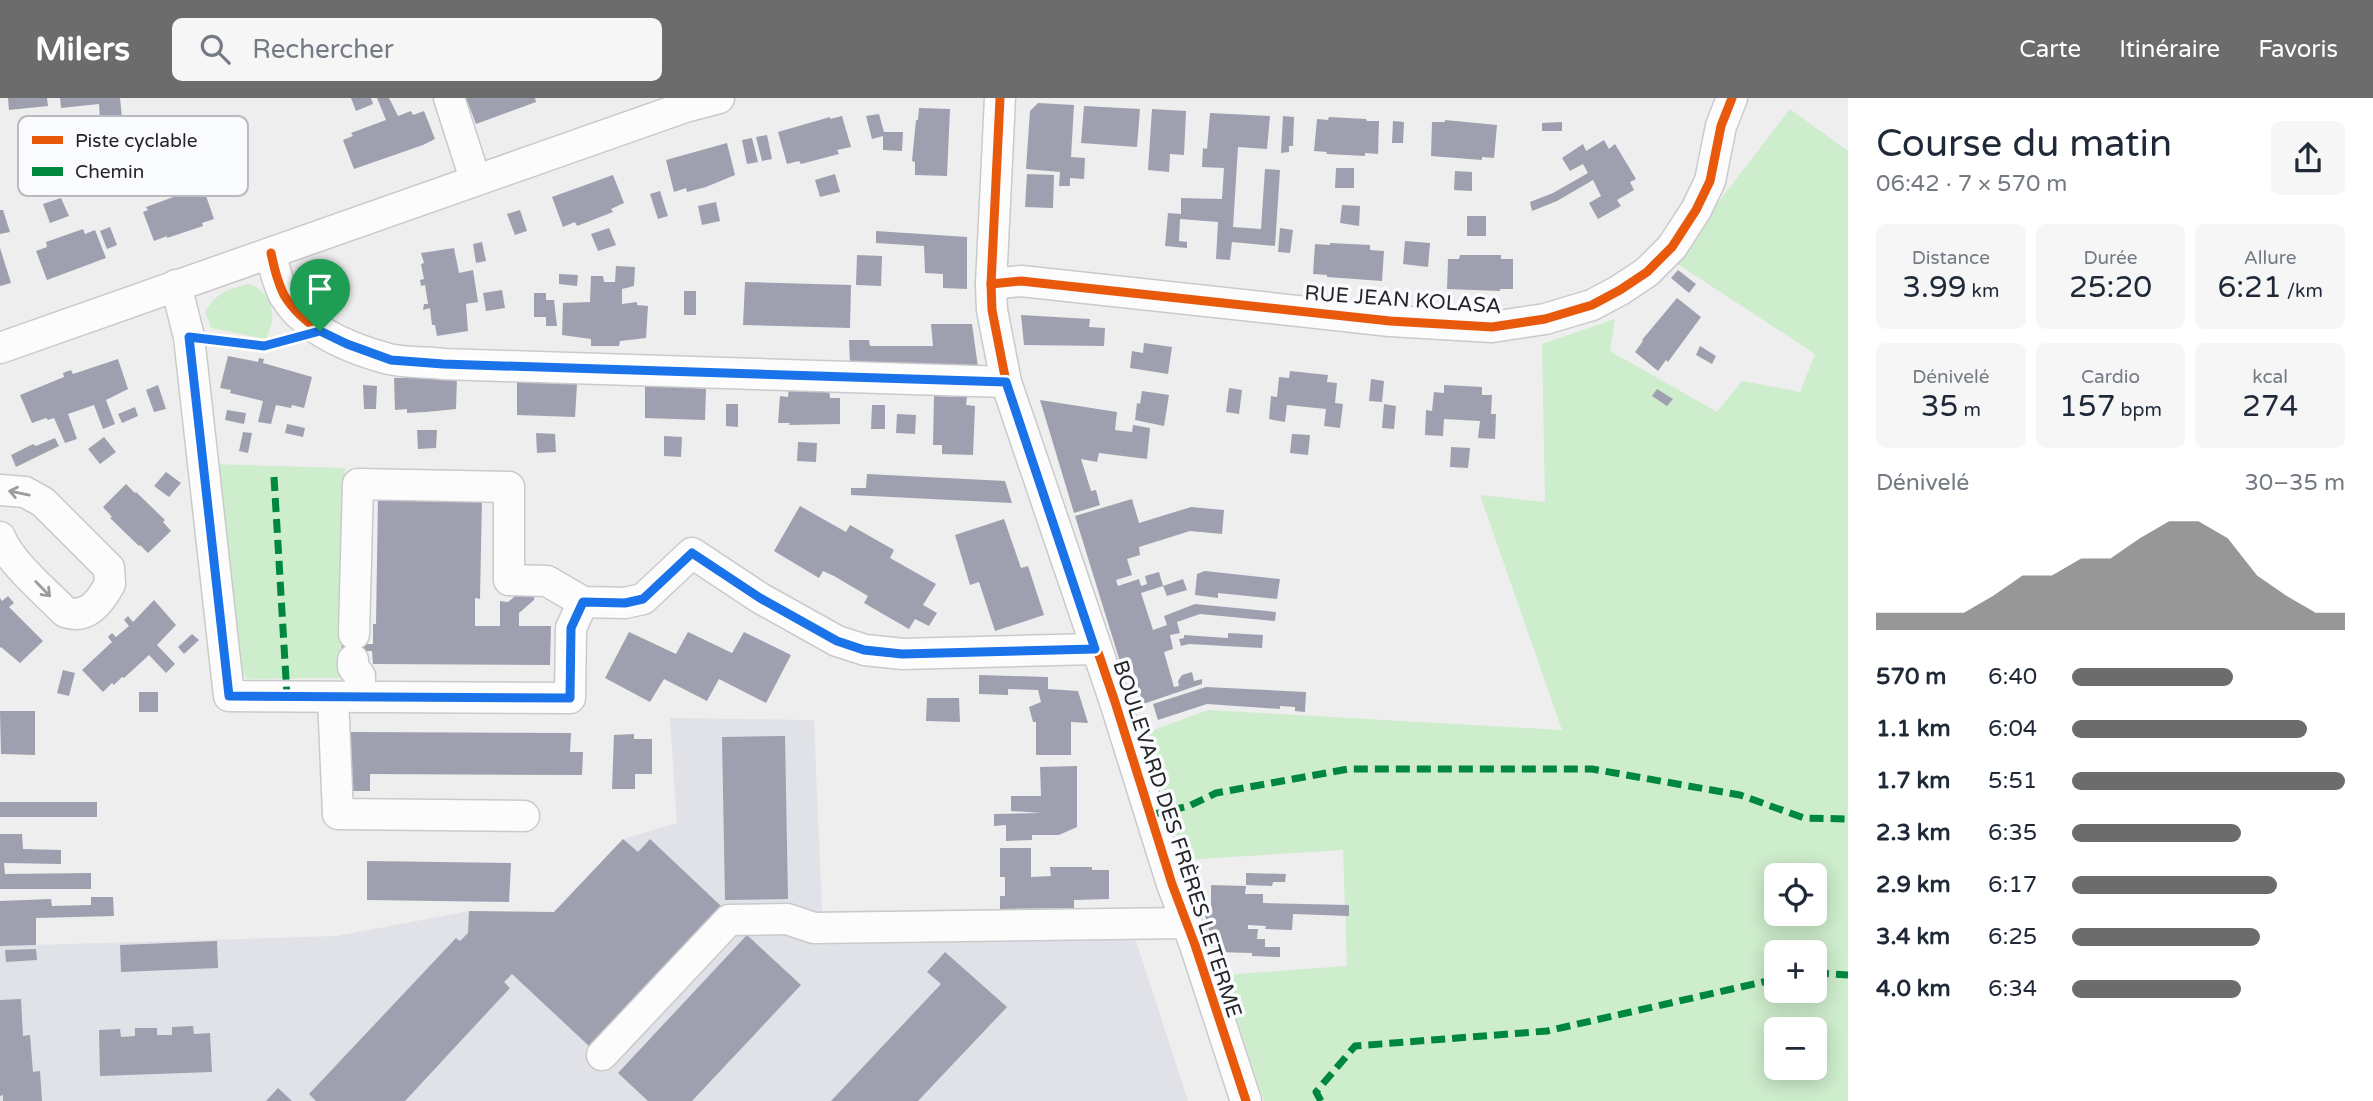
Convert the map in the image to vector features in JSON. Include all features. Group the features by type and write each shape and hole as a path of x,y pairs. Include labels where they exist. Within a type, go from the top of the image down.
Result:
{"street":[{"path":"449,98 475,180"},
{"path":"0,348 475,180 685,107 719,98"},
{"name":"BOULEVARD DES FRÈRES LETERME","path":"1000,98 991,285 992,310 1006,382 1245,1101"},
{"name":"RUE JEAN KOLASA","path":"991,285 1021,281 1390,321 1492,327 1545,318 1592,305 1620,290 1647,272 1672,247 1696,210 1710,181 1721,126 1732,98"},
{"path":"271,253 276,277 285,297 299,313 320,331 391,360 1006,382"},
{"path":"176,285 189,337 229,696 570,698 571,628 583,602"},
{"path":"524,816 338,814 346,697 360,677 353,667 358,484 509,487 509,580 547,581 583,602 625,603 643,599 692,553 760,598 837,641 864,650 902,654 1095,649"},
{"path":"0,490 24,492 43,502 109,568 110,584 89,611 74,615 65,612 15,561 0,537"},
{"path":"603,1055 729,920 787,919 814,928 1186,923"}],"path":[{"path":"189,337 264,346 320,331"}],"shaded area":[{"path":"670,718 814,720 822,911 1074,908 1126,910 1188,1101 0,1101 0,946 337,936 469,911 554,912 623,839 677,823"}],"green space":[{"path":"1790,109 1848,151 1848,1101 1264,1101 1222,975 1347,966 1343,850 1184,860 1146,733 1208,710 1562,730 1480,495 1545,502 1542,344 1615,319 1610,351 1717,412 1742,381 1800,392 1815,354 1673,261"},
{"path":"249,284 264,293 272,309 272,321 266,339 211,328 205,312 213,301 229,290"},
{"path":"211,464 345,468 340,678 248,679 237,669"}],"building":[{"path":"8,98 47,98 48,106 9,110"},
{"path":"60,98 120,98 122,116 100,116 99,104 61,108"},
{"path":"351,98 371,98 373,104 356,111"},
{"path":"377,98 389,98 398,116 411,111 413,115 424,111 435,139 354,169 343,140 353,136 351,133 386,120"},
{"path":"466,98 535,98 536,102 476,124"},
{"path":"1038,103 1074,105 1071,157 1085,158 1084,179 1070,178 1070,186 1059,186 1060,172 1026,169 1030,111"},
{"path":"1084,106 1140,109 1137,147 1081,143"},
{"path":"919,108 950,109 947,176 915,175 915,162 912,161"},
{"path":"1152,109 1186,111 1184,155 1170,154 1169,172 1148,170"},
{"path":"1210,113 1270,116 1267,149 1238,147 1233,227 1261,229 1265,169 1280,170 1275,246 1232,242 1230,260 1216,259 1218,222 1180,219 1179,241 1187,242 1187,248 1165,246 1168,213 1181,214 1181,198 1222,199 1224,168 1202,167 1203,148 1207,149"},
{"path":"879,114 884,132 903,132 902,151 883,150 883,136 872,139 866,116"},
{"path":"842,116 851,147 837,150 839,154 801,164 799,161 787,164 778,132"},
{"path":"1283,116 1294,117 1293,146 1289,146 1289,152 1281,153"},
{"path":"1329,117 1379,121 1378,154 1365,153 1365,156 1314,151 1317,119 1328,120"},
{"path":"1445,120 1497,125 1494,158 1482,157 1482,160 1431,156 1432,122"},
{"path":"1393,121 1404,122 1403,143 1392,143"},
{"path":"1562,122 1562,131 1542,131 1542,123"},
{"path":"767,135 772,159 762,161 756,137"},
{"path":"752,138 758,162 747,164 742,140"},
{"path":"1604,140 1609,149 1615,144 1636,179 1630,182 1634,190 1617,200 1621,206 1598,219 1589,203 1601,196 1593,180 1557,201 1532,211 1530,202 1553,193 1588,173 1583,164 1570,171 1562,158 1583,144 1586,151"},
{"path":"727,143 735,175 706,187 674,192 666,160"},
{"path":"1336,168 1354,168 1354,188 1335,188"},
{"path":"1455,171 1472,172 1472,191 1454,190"},
{"path":"835,174 840,192 820,197 815,180"},
{"path":"1027,174 1054,175 1053,208 1025,207"},
{"path":"613,175 624,203 611,209 613,212 577,226 575,222 563,227 552,197"},
{"path":"660,191 668,216 658,219 650,194"},
{"path":"176,196 206,196 214,219 202,223 203,226 154,241 143,212 148,210 146,207"},
{"path":"61,198 69,216 50,223 43,204"},
{"path":"716,202 720,221 702,225 698,206"},
{"path":"1342,205 1360,206 1359,226 1340,223"},
{"path":"0,210 3,210 10,232 0,234"},
{"path":"520,210 527,231 515,235 507,214"},
{"path":"1467,216 1486,216 1486,236 1467,236"},
{"path":"110,227 117,245 107,249 100,231"},
{"path":"609,228 616,245 598,251 591,234"},
{"path":"1280,228 1293,230 1290,253 1278,252"},
{"path":"83,229 85,234 95,230 106,258 47,280 36,251 47,247 46,242"},
{"path":"876,231 967,237 967,289 943,288 943,274 925,273 924,246 876,243"},
{"path":"1405,241 1430,243 1428,267 1403,264"},
{"path":"482,242 486,261 476,263 473,244"},
{"path":"1315,244 1370,245 1370,250 1384,251 1382,281 1313,274"},
{"path":"0,248 11,283 0,286"},
{"path":"454,248 459,273 473,270 478,302 466,304 468,331 437,336 435,325 432,325 430,308 423,310 424,304 428,304 425,285 421,286 420,280 424,279 421,253"},
{"path":"857,255 882,256 881,286 856,285"},
{"path":"1460,255 1501,255 1501,259 1513,259 1513,289 1447,289 1448,259 1459,259"},
{"path":"616,266 635,267 634,286 622,289 622,304 637,302 637,305 648,306 646,338 620,341 619,346 591,346 591,339 562,335 563,303 590,302 591,276 603,276 604,282 615,282"},
{"path":"1678,270 1696,284 1689,293 1671,278"},
{"path":"559,274 578,275 577,286 559,284"},
{"path":"745,282 851,285 850,328 743,325"},
{"path":"502,290 505,308 486,311 483,293"},
{"path":"684,291 696,291 696,315 684,315"},
{"path":"534,293 546,293 546,300 554,300 557,326 546,326 546,317 534,317"},
{"path":"1677,298 1701,317 1668,362 1666,360 1658,371 1635,352"},
{"path":"1021,315 1090,319 1089,327 1105,328 1104,346 1024,345"},
{"path":"931,324 972,324 978,367 850,364 849,340 869,340 870,346 933,346"},
{"path":"1144,343 1172,347 1168,374 1130,368 1132,351 1143,353"},
{"path":"1700,346 1716,356 1712,364 1696,355"},
{"path":"228,356 258,362 259,358 264,359 263,363 312,377 304,408 276,405 271,424 258,422 263,401 220,388"},
{"path":"118,359 128,389 106,400 115,424 103,429 94,405 68,414 77,439 65,443 54,418 32,423 20,395 64,377 63,373 71,370 73,374"},
{"path":"1290,371 1328,375 1327,382 1337,383 1335,403 1343,404 1340,428 1324,426 1326,409 1287,405 1285,422 1269,419 1271,396 1277,397 1279,377 1289,378"},
{"path":"457,377 456,409 407,413 407,409 395,410 394,378"},
{"path":"1371,379 1384,381 1382,402 1369,401"},
{"path":"566,381 577,384 575,417 517,415 517,382"},
{"path":"656,384 696,385 696,388 706,389 705,420 645,418 645,386 656,387"},
{"path":"158,385 166,409 154,412 146,390"},
{"path":"363,385 377,386 376,409 364,409"},
{"path":"1444,385 1482,387 1482,395 1492,395 1491,414 1496,414 1495,439 1478,438 1480,421 1444,419 1443,436 1425,435 1426,410 1432,411 1434,392 1444,393"},
{"path":"789,387 829,389 830,398 840,398 840,424 778,423 780,396 788,397"},
{"path":"1229,388 1242,390 1239,414 1226,412"},
{"path":"1657,389 1673,399 1667,406 1652,396"},
{"path":"1142,391 1169,395 1164,426 1135,420"},
{"path":"934,396 967,397 966,405 975,406 973,455 942,454 942,445 933,445"},
{"path":"1040,400 1117,412 1115,430 1132,432 1133,425 1150,428 1147,459 1099,453 1097,462 1081,459 1091,491 1096,490 1100,505 1074,513"},
{"path":"726,404 738,404 738,427 726,426"},
{"path":"1384,404 1396,406 1394,429 1382,428"},
{"path":"872,405 885,405 885,429 871,429"},
{"path":"135,407 138,416 122,423 118,414"},
{"path":"227,410 246,413 244,424 225,420"},
{"path":"897,414 916,415 915,434 896,433"},
{"path":"287,424 305,428 303,437 285,433"},
{"path":"417,430 437,430 436,448 418,449"},
{"path":"243,432 252,433 248,453 239,451"},
{"path":"536,433 555,434 556,452 537,453"},
{"path":"1292,434 1310,435 1308,455 1290,453"},
{"path":"664,436 682,437 681,457 664,456"},
{"path":"104,437 116,452 100,464 88,449"},
{"path":"55,438 59,446 16,467 11,455 33,444 36,446"},
{"path":"798,442 817,443 816,462 797,461"},
{"path":"1451,447 1470,448 1468,468 1450,467"},
{"path":"166,472 181,483 169,497 154,486"},
{"path":"867,474 1005,481 1012,503 851,495 851,488 866,488"},
{"path":"126,484 165,520 163,522 171,531 148,553 110,518 112,517 103,507"},
{"path":"378,497 482,498 480,599 475,598 475,626 500,626 500,601 508,602 524,589 534,593 534,600 519,613 519,626 551,626 550,665 373,664 372,651 360,651 341,659 342,634 360,644 373,644 373,624 376,624"},
{"path":"1132,499 1139,523 1191,507 1224,510 1222,534 1190,531 1139,547 1140,555 1127,559 1132,575 1116,580 1118,586 1139,579 1141,586 1147,584 1145,576 1159,572 1163,586 1141,593 1153,630 1167,625 1164,616 1195,604 1276,612 1275,621 1200,614 1177,622 1180,633 1170,635 1173,649 1164,652 1174,687 1179,686 1178,681 1182,675 1192,672 1194,681 1202,679 1202,684 1143,704 1131,662 1121,665 1075,516"},
{"path":"800,506 846,532 850,525 894,550 890,558 936,584 923,605 937,613 929,626 915,619 909,629 864,603 868,596 834,576 823,571 819,578 774,551"},
{"path":"1004,519 1021,568 1028,566 1044,615 995,631 979,582 970,585 955,535"},
{"path":"1205,571 1280,579 1277,599 1218,593 1218,598 1195,595 1197,574"},
{"path":"1183,579 1187,590 1167,596 1163,586"},
{"path":"8,596 14,603 9,607 43,641 20,663 0,648 0,598 2,601"},
{"path":"154,600 176,625 157,645 175,664 166,673 149,655 124,678 114,685 112,683 103,692 82,670 112,642 108,637 112,633 116,637 129,626 124,620 128,616 133,622"},
{"path":"629,632 676,654 688,632 732,653 744,632 791,655 766,703 719,679 707,701 664,679 650,702 605,678"},
{"path":"1228,633 1263,635 1262,648 1189,644 1181,646 1179,639 1184,638 1184,635 1228,638"},
{"path":"192,634 199,640 184,654 178,647"},
{"path":"63,670 75,673 69,696 57,693"},
{"path":"979,675 1048,677 1048,689 1078,691 1088,723 1071,722 1071,755 1036,755 1036,722 1033,722 1029,707 1041,702 1038,690 1008,689 1008,695 979,694"},
{"path":"1206,687 1306,692 1305,712 1295,711 1295,707 1280,706 1280,709 1207,704 1158,720 1153,704"},
{"path":"139,692 158,692 158,712 139,712"},
{"path":"927,698 959,698 960,722 926,721"},
{"path":"0,711 35,711 35,755 1,754"},
{"path":"351,732 571,733 570,752 583,752 582,775 370,774 370,791 350,791"},
{"path":"634,734 634,739 652,739 652,774 635,774 635,789 612,789 614,735"},
{"path":"785,736 788,899 725,900 722,737"},
{"path":"1077,766 1077,827 1059,835 1032,835 1032,840 1006,841 1006,825 994,826 994,814 1042,813 1011,811 1011,796 1041,796 1040,767"},
{"path":"0,802 97,802 97,817 0,817"},
{"path":"0,834 22,834 23,849 61,850 61,864 4,863 5,874 91,873 91,889 0,889"},
{"path":"623,839 638,852 650,839 722,907 590,1047 512,974 504,982 510,988 405,1101 316,1101 309,1094 456,938 460,941 468,933 469,911 554,912"},
{"path":"1000,848 1031,848 1031,877 1051,876 1050,867 1092,867 1092,870 1109,870 1109,899 1074,900 1074,908 1000,909 1000,896 1005,896 1005,877 1000,877"},
{"path":"367,861 511,863 509,902 367,900"},
{"path":"1246,873 1286,874 1285,882 1273,882 1272,886 1246,885"},
{"path":"1211,885 1246,886 1245,894 1263,894 1263,903 1349,905 1349,916 1293,914 1292,930 1248,925 1248,929 1258,929 1257,939 1265,939 1265,947 1280,947 1280,957 1215,952 1204,912 1211,912"},
{"path":"91,897 113,897 114,916 36,918 36,945 0,946 0,901 51,899 52,906 91,905"},
{"path":"747,935 801,985 692,1101 648,1101 618,1073"},
{"path":"217,941 218,968 121,972 120,945"},
{"path":"36,949 37,960 6,962 5,950"},
{"path":"945,952 1007,1007 918,1101 831,1101 941,984 927,972"},
{"path":"21,999 23,1036 30,1035 33,1072 40,1071 42,1101 3,1101 3,1095 0,1096 0,1000"},
{"path":"193,1026 194,1034 210,1033 212,1072 100,1076 99,1030 120,1029 121,1037 135,1036 135,1028 157,1028 157,1035 172,1035 172,1027"},
{"path":"278,1088 292,1101 266,1101"}],"marked path":[{"path":"274,477 287,696"},
{"path":"1150,815 1189,806 1216,793 1348,769 1592,769 1740,795 1804,818 1848,819"},
{"path":"1827,974 1848,975"},
{"path":"1321,1101 1316,1092 1355,1046 1547,1031 1764,982"}],"cycle path":[{"path":"1000,98 991,284 992,310 1006,382 1246,1101"},
{"path":"991,284 1021,281 1390,321 1492,327 1545,319 1592,305 1620,290 1647,272 1672,247 1696,210 1710,181 1721,126 1732,98"},
{"path":"271,253 284,295 304,318 345,344 396,360 443,364 1006,382"}],"route":[{"path":"320,331 391,360 443,364 1006,382 1095,649 902,654 864,650 837,641 760,598 692,553 643,599 625,603 583,602 571,628 570,698 229,696 189,337 264,346 320,331"}]}
